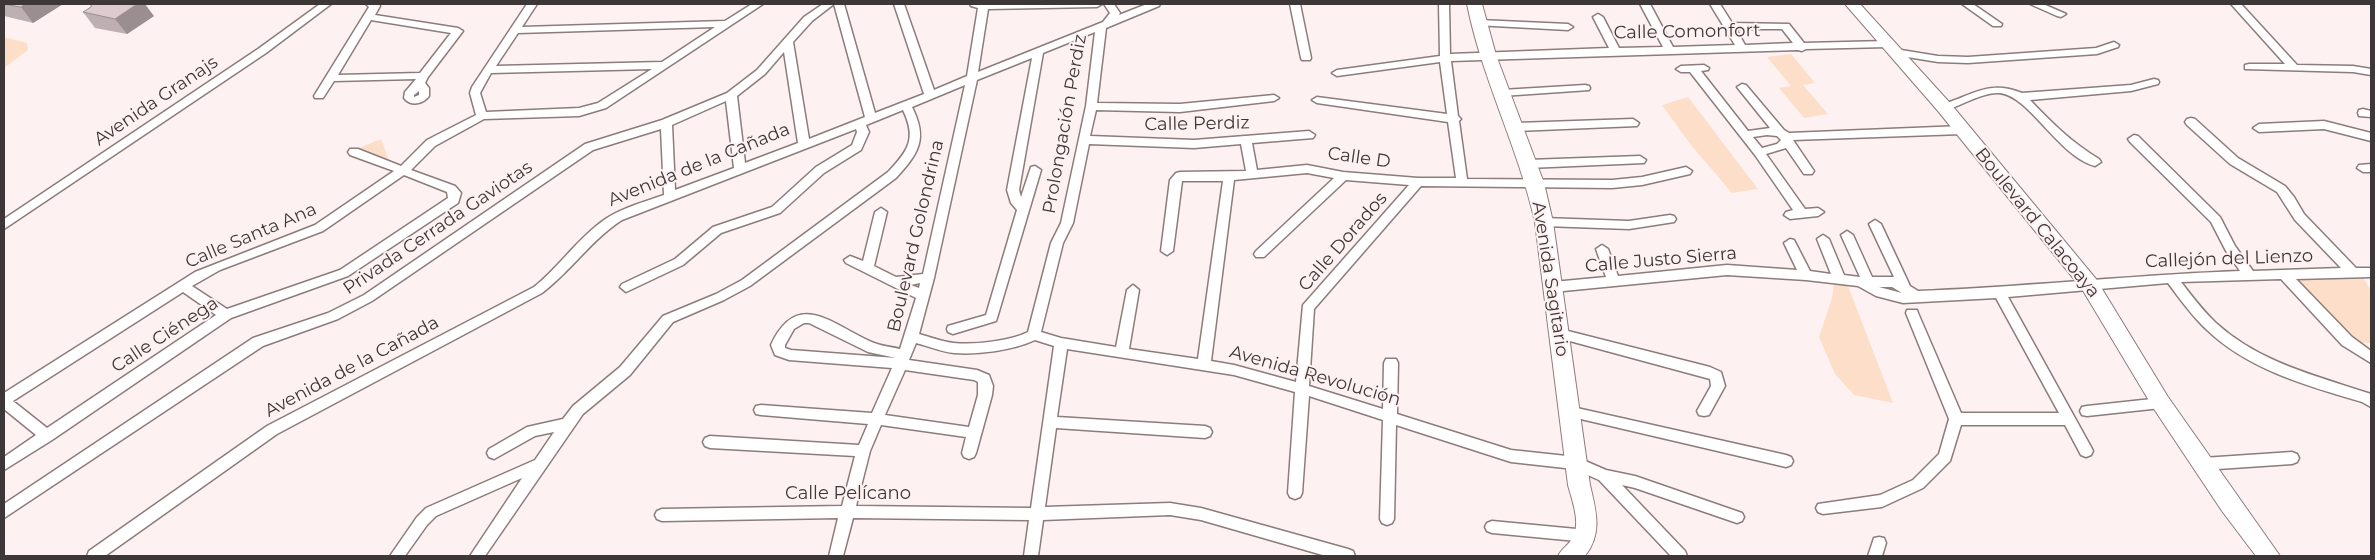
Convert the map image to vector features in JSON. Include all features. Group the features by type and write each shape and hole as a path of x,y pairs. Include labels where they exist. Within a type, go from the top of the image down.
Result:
{"street":[{"name":"Avenida Granajs","path":"4,226 262,51 326,4"},
{"path":"319,96 369,17 375,6 371,4"},
{"path":"532,4 475,93 482,116 592,110 612,100 758,4"},
{"name":"Privada Cerrada Gaviotas","path":"4,512 246,349 278,334 332,316 368,298 590,147 600,142 628,136 666,123 731,95 761,72 808,19 829,4"},
{"path":"839,4 871,118"},
{"path":"899,4 930,94"},
{"path":"981,4 1097,4"},
{"name":"Boulevard Golondrina","path":"836,556 863,451 912,337 928,278 972,78 981,4"},
{"name":"Prolongación Perdiz","path":"1037,336 1057,243 1065,230 1085,140 1101,27 1109,22 1114,13 1109,4"},
{"name":"Avenida de la Cañada","path":"94,556 272,430 533,293 550,282 607,222 906,105 1155,4"},
{"path":"1295,4 1306,58"},
{"path":"1444,4 1445,58 1455,119 1462,183"},
{"name":"Avenida Sagitario","path":"1474,4 1488,55 1535,183 1544,222 1560,334 1568,410 1587,521 1578,550"},
{"path":"1645,4 1669,49"},
{"path":"1715,4 1742,48"},
{"name":"Boulevard Calacoaya","path":"1852,4 1944,107 2089,284 2161,403 2269,556"},
{"path":"1967,4 1997,24"},
{"path":"2035,4 2061,14"},
{"path":"2236,4 2294,68"},
{"path":"331,78 421,80 458,30 369,17"},
{"path":"1598,17 1615,50"},
{"path":"1479,23 1568,27"},
{"path":"515,30 727,24"},
{"path":"1728,26 1786,26 1802,48"},
{"path":"788,43 804,144"},
{"name":"Calle Comonfort","path":"1337,73 1445,58 1615,50 1891,48 1938,59 1968,60 2097,51 2114,45"},
{"path":"1023,209 1017,203 1013,190 1038,52"},
{"path":"488,70 666,65"},
{"path":"2249,67 2371,72"},
{"path":"1693,68 1759,152 1796,215 1818,212"},
{"path":"2021,97 2131,88 2154,82"},
{"path":"1742,87 1785,137 1808,172"},
{"path":"1502,93 1585,88"},
{"path":"1944,107 1966,101 1994,88 2013,93 2021,97 2072,148 2095,162"},
{"path":"731,95 740,169"},
{"path":"1091,106 1196,108 1274,98"},
{"path":"1318,100 1455,119"},
{"path":"477,556 578,410 635,360 668,319 727,294 746,283 892,175 904,163 918,136 916,124 906,105"},
{"name":"Calle Santa Ana","path":"4,401 182,285 216,266 319,228 404,170 431,143 482,116"},
{"path":"626,287 678,262 717,230 776,210 820,170 857,147 863,132 859,122"},
{"path":"2191,122 2234,161 2281,189 2290,200 2299,217 2365,275"},
{"path":"666,123 670,197"},
{"path":"1516,127 1633,123"},
{"path":"2259,128 2318,124 2371,138"},
{"path":"1746,135 1767,131 1785,137 1962,130"},
{"name":"Calle Perdiz","path":"1085,140 1179,145 1309,135"},
{"path":"1759,152 1771,151 1785,137"},
{"path":"2134,139 2216,220 2230,248 2248,274"},
{"path":"1246,140 1252,175"},
{"path":"354,152 404,170"},
{"path":"1528,164 1640,160"},
{"name":"Calle D","path":"1167,251 1176,180 1180,176 1252,175 1307,169 1342,176 1418,182 1627,184 1686,171"},
{"name":"Calle Ciénega","path":"4,464 226,315 344,273 454,200 455,193 451,189 404,170"},
{"path":"953,329 991,318 1035,170"},
{"path":"1204,364 1229,176"},
{"path":"1260,254 1342,176"},
{"name":"Calle Dorados","path":"1295,493 1308,308 1418,182"},
{"path":"867,268 882,212"},
{"path":"1544,222 1630,225 1670,219"},
{"path":"1876,224 1904,286"},
{"path":"1847,235 1864,281"},
{"path":"1823,239 1839,279"},
{"path":"1790,243 1806,275"},
{"path":"1602,249 1614,281"},
{"path":"850,260 923,296"},
{"name":"Calle Justo Sierra","path":"1553,288 1690,272 1727,270 1894,282 1904,286 1916,296"},
{"name":"Callejón del Lienzo","path":"2089,284 2248,274 2365,275"},
{"path":"2284,274 2347,341 2371,358"},
{"path":"894,282 928,278"},
{"path":"2171,278 2217,332 2245,352 2284,372 2370,398"},
{"name":"Calle Justo Sierra","path":"1864,281 1891,297 1902,298 2000,293 2089,284"},
{"path":"182,285 226,315"},
{"path":"1122,352 1133,290"},
{"path":"2000,293 2086,452"},
{"path":"1823,508 1882,501 1918,484 1945,457 1956,419 1912,313"},
{"path":"903,359 789,355 780,351 778,345 792,323 800,318 810,318 873,348 903,359 977,375 984,379 986,386 969,453"},
{"path":"1560,334 1706,371 1716,376 1718,386 1704,410"},
{"path":"912,337 954,348 966,348 1018,343 1037,336"},
{"name":"Avenida Revolución","path":"1037,336 1060,343 1204,364 1302,389 1511,456 1576,463 1604,476"},
{"path":"1031,556 1035,514 1060,343"},
{"path":"1387,519 1391,363"},
{"path":"4,401 47,436"},
{"path":"2087,411 2161,403"},
{"path":"761,410 876,419 975,433"},
{"path":"1568,410 1786,461"},
{"path":"1956,419 2068,418"},
{"path":"1049,422 1205,432"},
{"path":"494,453 532,431 567,424"},
{"path":"710,442 863,451"},
{"path":"2203,464 2292,458"},
{"path":"397,556 422,521 431,512 539,464"},
{"path":"1604,476 1635,482 1737,517"},
{"path":"1604,476 1680,556"},
{"name":"Calle Pelícano","path":"662,515 846,512 1035,514 1170,509 1186,510 1348,556"},
{"path":"1492,527 1578,550"}],"shaded area":[{"path":"4,37 27,43 28,50 4,68"},
{"path":"1791,54 1815,83 1803,85 1828,114 1804,118 1779,88 1791,86 1767,57"},
{"path":"1688,97 1758,189 1732,193 1691,145 1662,105"},
{"path":"381,139 390,163 357,149"},
{"path":"2361,274 2371,291 2371,343 2354,343 2291,275"},
{"path":"1834,284 1848,286 1893,403 1854,395 1835,374 1819,337 1832,298"}],"building":[{"path":"5,4 26,4 21,7"},
{"path":"91,4 137,4 115,19 83,12 91,7"}]}
